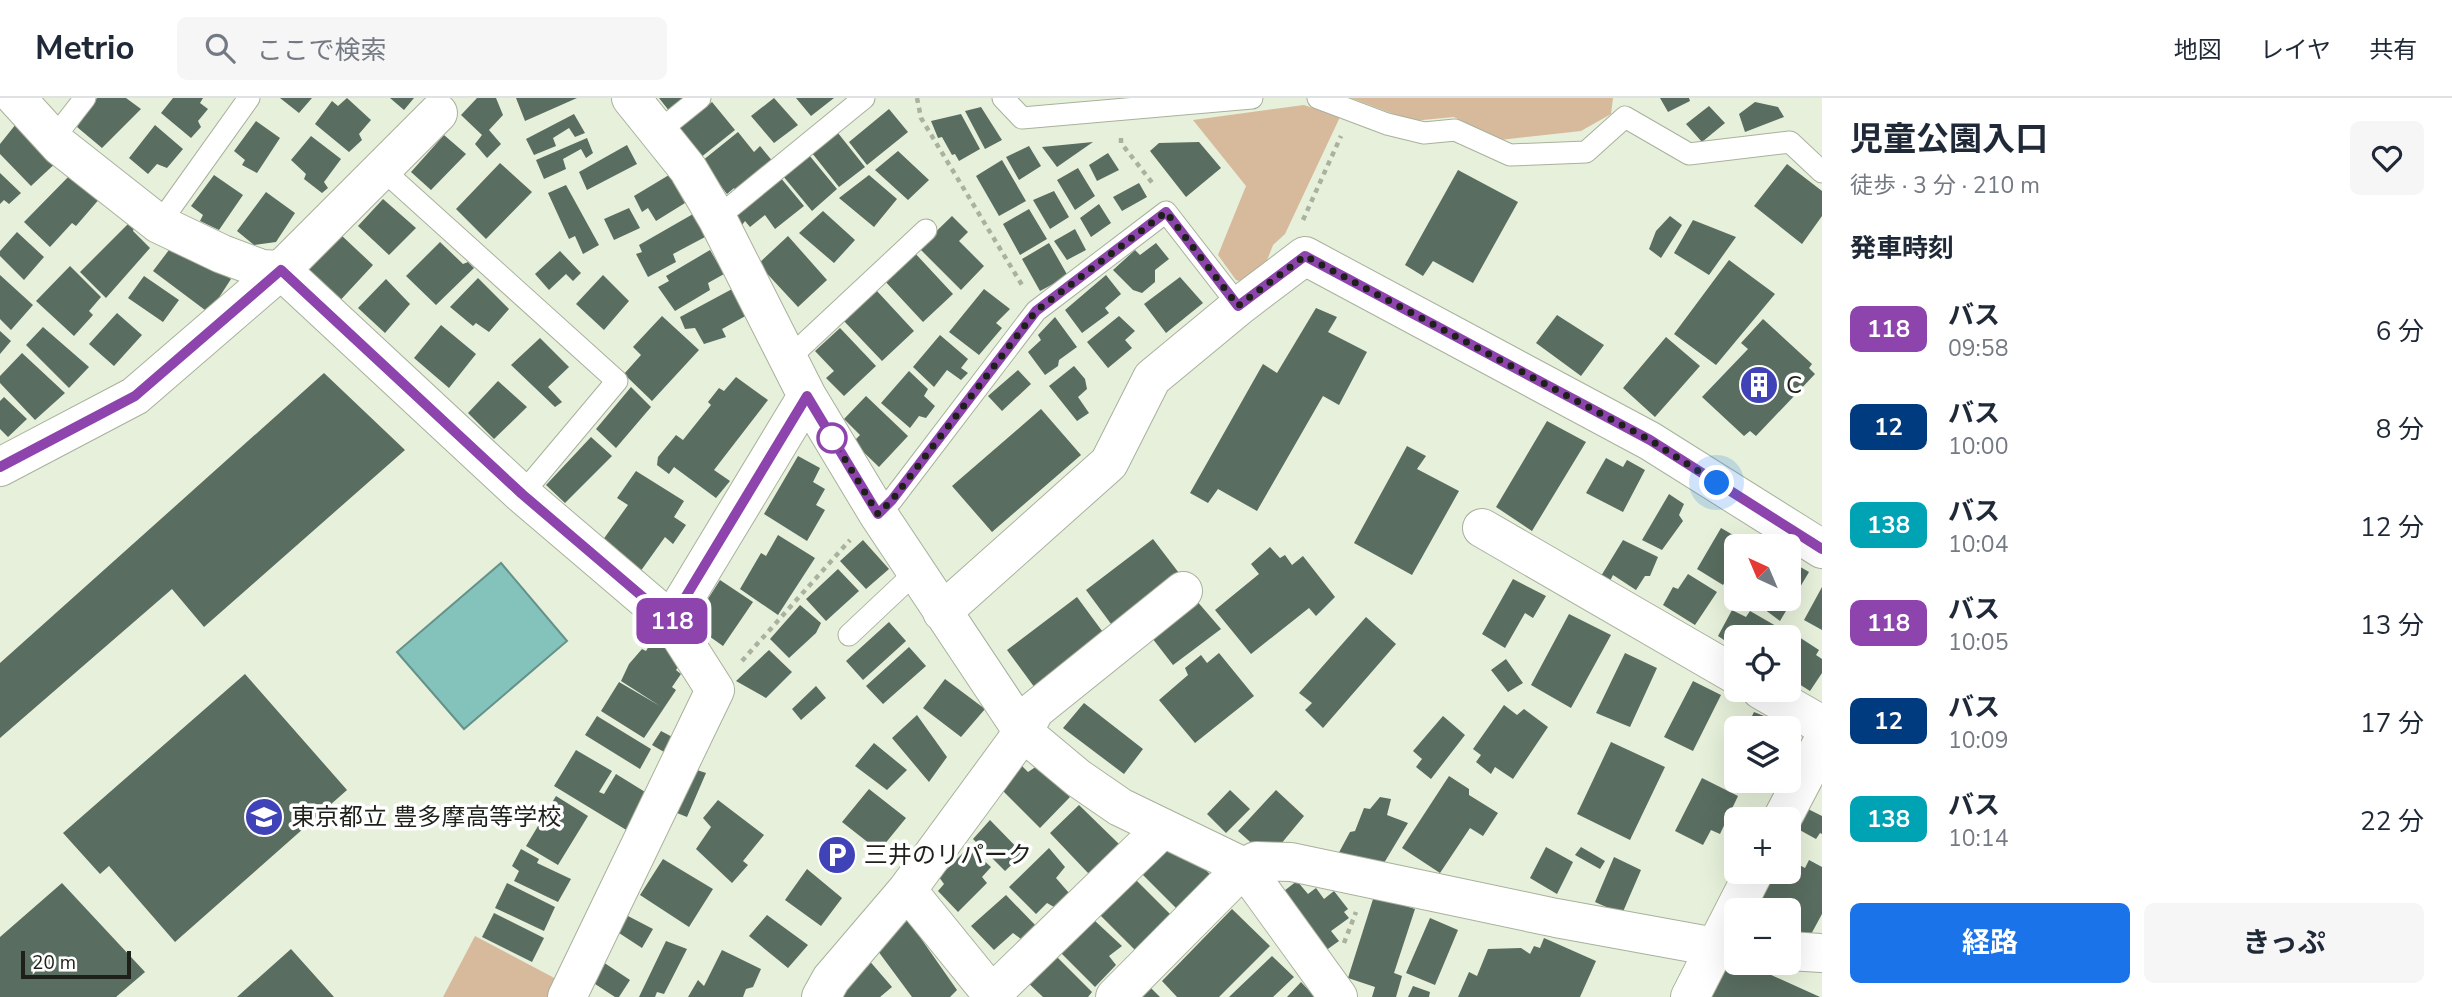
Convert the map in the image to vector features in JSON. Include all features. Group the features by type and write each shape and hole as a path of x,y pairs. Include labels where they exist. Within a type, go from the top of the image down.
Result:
{"street":[{"path":"14,98 54,139 159,224 222,254 262,269 281,270 522,494 671,621 715,690 567,997"},
{"path":"631,98 688,169 717,218 807,396 878,514 1023,732 1078,778 1120,807 1244,867 1333,990"},
{"path":"0,467 135,396 281,270 438,113"},
{"path":"942,612 1108,463 1152,378 1238,306 1305,256 1650,440 1822,549"},
{"path":"671,621 807,396"},
{"path":"1482,528 1724,668"},
{"path":"821,997 831,979 907,890 1023,732 1035,709 1184,592"},
{"path":"1782,702 1822,725"},
{"path":"1788,807 1822,743"},
{"path":"907,890 993,996 1163,828"},
{"path":"1115,997 1244,867 1256,861 1291,862 1556,918 1724,947"},
{"path":"1690,997 1724,950"}],"lane":[{"path":"0,110 14,98"},
{"path":"54,139 85,98"},
{"path":"159,224 249,98"},
{"path":"659,131 700,98"},
{"path":"717,218 864,98"},
{"path":"1003,98 1023,118 1252,98"},
{"path":"1318,98 1387,124 1424,133 1455,130 1510,155 1586,152 1625,117 1689,154 1790,142 1822,172"},
{"path":"382,169 617,381 522,494"},
{"path":"878,514 892,500 1036,311 1166,212 1238,306"},
{"path":"788,359 926,230"},
{"path":"849,635 917,571"}],"path":[{"path":"917,98 921,118 1036,311"},
{"path":"1117,110 1121,143 1165,201 1166,212"},
{"path":"1305,256 1295,236 1351,111"},
{"path":"715,690 858,532 878,514"},
{"path":"1333,990 1369,878"}],"shaded area":[{"path":"1351,98 1613,98 1611,114 1581,131 1500,140 1454,117 1412,121"},
{"path":"1304,105 1340,117 1285,234 1273,245 1264,268 1247,283 1236,280 1218,255 1246,186 1193,120"},
{"path":"475,936 560,981 553,997 443,997"}],"water":[{"path":"501,563 567,641 464,729 397,652"}],"building":[{"path":"97,98 126,98 141,109 102,148 77,127"},
{"path":"173,98 203,98 200,103 208,109 198,121 201,127 191,138 161,113"},
{"path":"280,98 312,98 299,113"},
{"path":"347,98 371,120 359,134 362,140 349,152 315,124 332,101 338,106"},
{"path":"390,98 414,98 404,110"},
{"path":"477,98 496,98 503,115 489,130 501,144 487,158 475,144 482,135 461,115"},
{"path":"516,98 577,98 525,121"},
{"path":"659,98 688,98 670,112"},
{"path":"774,98 798,125 774,143 751,116"},
{"path":"796,98 834,98 811,116"},
{"path":"1660,98 1689,98 1690,101 1668,112"},
{"path":"712,102 735,130 700,158 677,130"},
{"path":"1755,102 1778,107 1784,117 1745,132 1739,114"},
{"path":"1709,106 1725,123 1702,142 1686,124"},
{"path":"981,107 1002,140 985,149 965,111"},
{"path":"889,109 908,132 867,165 849,142"},
{"path":"574,114 585,133 575,137 569,128 553,138 556,146 534,155 526,139"},
{"path":"961,114 980,149 959,161 955,154 952,155 942,137 938,138 931,121"},
{"path":"20,119 60,159 31,186 0,154 0,144"},
{"path":"256,121 280,138 257,173 242,165 245,160 234,151"},
{"path":"155,125 183,149 167,168 157,164 148,174 129,158"},
{"path":"738,132 754,152 760,146 774,163 737,193 734,188 727,194 702,161"},
{"path":"838,133 865,167 839,187 812,153"},
{"path":"444,135 466,154 431,190 411,172"},
{"path":"311,136 341,159 324,182 328,188 322,193 304,179 306,174 291,160"},
{"path":"587,138 593,153 586,158 581,149 563,159 566,169 544,179 536,160"},
{"path":"1093,142 1057,167 1042,147"},
{"path":"1199,142 1221,168 1186,197 1150,151 1159,143"},
{"path":"627,145 637,164 587,190 579,172"},
{"path":"1029,146 1041,166 1019,180 1006,157"},
{"path":"898,151 929,180 908,200 875,170"},
{"path":"1108,153 1119,170 1097,181 1089,165"},
{"path":"809,155 837,189 812,211 783,176"},
{"path":"1002,160 1026,201 999,216 976,176"},
{"path":"500,163 532,192 486,239 456,209"},
{"path":"1787,164 1822,191 1822,216 1802,244 1754,206"},
{"path":"1078,168 1095,196 1075,210 1057,180"},
{"path":"1458,170 1518,202 1473,283 1433,261 1423,276 1405,265"},
{"path":"74,171 101,197 76,226 72,223 50,247 24,222"},
{"path":"0,173 21,193 9,204 4,200 0,204"},
{"path":"214,175 243,195 219,230 200,221 203,215 191,206"},
{"path":"669,175 685,203 656,221 648,208 642,212 634,196"},
{"path":"869,175 897,199 874,227 839,198"},
{"path":"780,177 804,206 775,229 765,215 750,227 745,221 742,225 734,215"},
{"path":"1139,183 1147,197 1122,211 1113,197"},
{"path":"566,185 599,245 583,254 575,236 569,239 548,193"},
{"path":"1054,191 1069,217 1050,229 1033,200"},
{"path":"266,192 295,213 276,242 254,245 237,231"},
{"path":"383,199 416,228 389,255 358,226"},
{"path":"1099,204 1111,223 1091,237 1080,218"},
{"path":"629,208 640,228 614,240 604,219"},
{"path":"1029,209 1047,239 1020,255 1003,224"},
{"path":"823,211 855,240 834,263 799,233"},
{"path":"693,214 705,237 673,254 676,262 648,277 636,254 642,252 639,245"},
{"path":"952,216 968,232 959,241 984,266 961,290 919,248"},
{"path":"1670,216 1682,225 1661,258 1649,249 1656,231"},
{"path":"1693,220 1736,237 1709,275 1674,253"},
{"path":"129,223 150,248 106,298 80,272"},
{"path":"1075,229 1086,250 1067,260 1054,241"},
{"path":"17,232 44,257 24,280 0,256 0,251"},
{"path":"340,234 373,265 335,306 303,276"},
{"path":"788,236 827,280 798,307 758,264"},
{"path":"440,242 463,264 468,262 474,268 436,305 406,276"},
{"path":"1049,243 1068,276 1040,291 1022,259"},
{"path":"1156,243 1169,259 1155,270 1155,282 1142,293 1133,290 1113,270 1135,250 1140,255"},
{"path":"172,246 189,252 231,279 209,313 153,271"},
{"path":"710,250 724,274 708,283 710,290 675,311 658,287 669,281 666,276"},
{"path":"560,251 581,273 573,281 566,274 549,290 535,274"},
{"path":"913,251 953,294 923,322 883,279"},
{"path":"1729,260 1775,294 1716,365 1674,334"},
{"path":"70,266 101,297 89,311 93,315 74,336 36,301"},
{"path":"0,275 33,305 11,330 0,319"},
{"path":"603,275 629,301 604,330 576,304"},
{"path":"1106,275 1121,294 1105,308 1109,313 1082,333 1065,310"},
{"path":"144,276 179,300 163,322 128,298"},
{"path":"1180,277 1203,303 1166,333 1144,304"},
{"path":"478,278 509,309 489,332 476,323 473,326 450,307"},
{"path":"386,279 410,304 385,333 358,308"},
{"path":"734,288 749,314 722,329 726,337 704,344 695,328 685,329 680,317"},
{"path":"984,289 1010,309 996,323 1002,328 979,355 949,332"},
{"path":"876,290 914,331 882,361 843,320"},
{"path":"1316,308 1337,317 1328,332 1367,352 1339,405 1323,396 1257,511 1218,489 1208,503 1190,493 1263,364 1277,373"},
{"path":"117,313 142,335 114,366 89,344"},
{"path":"1557,315 1604,345 1581,376 1536,343"},
{"path":"662,316 699,350 652,401 624,374 641,355 633,347"},
{"path":"1119,316 1135,331 1125,340 1132,348 1108,368 1087,342"},
{"path":"1055,317 1077,347 1045,375 1028,352 1041,340 1038,335"},
{"name":"C","path":"1763,319 1812,364 1809,368 1815,374 1756,436 1750,431 1744,436 1702,397 1748,349 1741,343"},
{"path":"441,325 476,354 449,388 414,358"},
{"path":"43,327 89,367 69,388 26,345"},
{"path":"840,328 876,366 844,396 826,378 834,371 815,351"},
{"path":"0,331 11,341 0,354"},
{"path":"940,335 968,359 961,368 968,373 961,380 947,370 934,387 913,367"},
{"path":"1666,337 1700,366 1655,417 1623,388"},
{"path":"540,338 569,367 548,387 562,402 555,407 511,365"},
{"path":"22,353 65,393 35,420 0,383 0,376"},
{"path":"1074,366 1085,379 1087,389 1078,397 1089,413 1077,421 1049,386"},
{"path":"1018,370 1031,384 1002,411 988,396"},
{"path":"909,371 928,389 924,396 935,406 926,418 919,416 910,428 881,403"},
{"path":"324,373 405,450 204,627 172,589 0,738 0,663"},
{"path":"736,377 768,400 714,470 730,481 716,498 674,467 669,474 657,465 658,457 676,435 683,440 711,405 708,402 719,388 724,391"},
{"path":"498,381 527,407 494,439 468,413"},
{"path":"631,387 651,407 616,448 596,429"},
{"path":"866,396 908,436 879,467 853,442 860,435 844,419"},
{"path":"4,397 27,419 8,437 0,429 0,401"},
{"path":"1041,409 1081,455 992,532 952,486"},
{"path":"1547,421 1586,442 1532,531 1496,507"},
{"path":"591,437 612,456 565,503 546,485"},
{"path":"1407,446 1426,456 1417,469 1459,491 1412,575 1354,543"},
{"path":"798,456 820,468 813,482 825,489 816,505 825,510 807,541 764,514"},
{"path":"1606,458 1623,467 1627,460 1645,470 1623,512 1586,493"},
{"path":"636,471 684,501 674,517 686,525 673,544 665,537 640,572 600,544 628,505 617,498"},
{"path":"1669,494 1684,504 1679,515 1683,521 1662,550 1642,540"},
{"path":"1721,528 1731,534 1724,534 1723,585 1697,569"},
{"path":"778,535 815,558 778,615 740,589 761,553 766,556"},
{"path":"1153,539 1182,577 1114,628 1086,590"},
{"path":"863,540 889,569 866,589 840,561"},
{"path":"1623,540 1658,557 1650,576 1645,576 1636,590 1613,575 1610,581 1601,576"},
{"path":"1270,547 1280,558 1285,555 1292,565 1303,556 1335,597 1316,616 1309,608 1251,654 1215,610 1259,574 1251,564"},
{"path":"1801,567 1809,572 1801,586"},
{"path":"838,569 859,591 826,621 806,599"},
{"path":"1688,574 1717,592 1695,625 1663,605 1673,587 1678,589"},
{"path":"1513,579 1546,596 1533,618 1525,613 1505,648 1482,634"},
{"path":"720,580 753,602 723,646 692,624"},
{"path":"1822,587 1822,630 1804,620"},
{"path":"1077,597 1105,635 1035,688 1007,650"},
{"path":"1196,600 1221,629 1173,665 1149,634"},
{"path":"800,605 821,623 816,633 789,658 770,639"},
{"path":"1731,611 1746,617 1750,611 1774,625 1724,625 1724,640 1718,636"},
{"path":"1767,611 1786,611 1780,621"},
{"path":"1569,614 1611,635 1571,708 1531,685"},
{"path":"1366,617 1396,644 1323,728 1305,710 1312,703 1299,693"},
{"path":"889,622 906,641 863,680 846,661"},
{"path":"1801,638 1819,650 1816,655 1822,659 1822,673 1810,691 1801,685"},
{"path":"653,639 684,658 676,670 681,674 672,687 676,690 644,738 601,711 619,682 660,706 621,681 629,664 642,649 646,651"},
{"path":"909,647 926,666 883,704 866,686"},
{"path":"769,650 792,672 766,698 736,681"},
{"path":"1219,653 1254,696 1195,743 1159,700 1188,675 1185,668 1201,655 1207,663"},
{"path":"1625,653 1657,668 1630,727 1596,713"},
{"path":"1506,659 1523,683 1508,692 1491,670"},
{"path":"245,674 347,790 175,942 109,866 100,874 63,833"},
{"path":"945,679 985,709 961,737 923,708"},
{"path":"1693,681 1721,695 1693,751 1664,737"},
{"path":"816,686 826,698 801,720 792,709"},
{"path":"1084,703 1143,749 1124,774 1063,728"},
{"path":"1504,705 1517,715 1524,709 1548,727 1513,779 1495,767 1491,774 1476,762 1481,755 1473,749"},
{"path":"917,715 947,757 929,782 892,738"},
{"path":"597,716 651,749 640,769 585,735"},
{"path":"1443,716 1465,735 1431,779 1416,767 1422,759 1413,751"},
{"path":"661,731 680,741 671,756 652,745"},
{"path":"1611,742 1665,767 1630,840 1577,814"},
{"path":"874,743 907,770 887,790 855,766"},
{"path":"576,750 612,771 599,792 604,794 616,774 650,795 628,831 554,786"},
{"path":"1020,764 1028,772 1037,766 1070,797 1040,828 998,786"},
{"path":"694,769 706,773 687,817 677,813"},
{"path":"1449,776 1469,789 1469,795 1498,813 1483,836 1470,828 1440,873 1402,848"},
{"path":"1702,778 1724,789 1724,793 1738,796 1733,807 1724,807 1724,826 1720,834 1711,830 1703,845 1675,831"},
{"path":"869,789 906,818 879,851 842,822"},
{"path":"1230,790 1250,809 1226,833 1207,814"},
{"path":"1276,790 1304,816 1276,850 1257,848 1238,831"},
{"path":"556,796 588,816 558,865 526,846"},
{"path":"1380,797 1391,799 1387,815 1408,823 1381,868 1336,858 1350,832 1355,831 1364,808 1370,809"},
{"path":"718,800 764,835 743,861 748,865 732,883 696,849 711,827 703,818"},
{"path":"1079,805 1119,844 1089,874 1050,833"},
{"path":"1808,809 1822,816 1822,834 1816,839 1801,831 1801,820"},
{"path":"990,820 1023,854 1005,871 973,839"},
{"path":"1174,840 1212,876 1178,910 1141,873"},
{"path":"969,847 991,867 982,877 987,883 958,912 938,891 944,884 939,877"},
{"path":"1546,847 1573,862 1557,894 1530,878"},
{"path":"1581,847 1605,861 1600,869 1575,855"},
{"path":"1049,848 1065,867 1056,878 1069,893 1054,907 1047,903 1036,914 1009,887"},
{"path":"521,849 539,859 537,863 571,879 558,902 514,881 519,871 512,866"},
{"path":"1614,857 1641,870 1622,914 1595,902"},
{"path":"663,859 713,889 689,927 640,895"},
{"path":"1809,860 1822,867 1822,914 1809,938 1801,933 1801,898 1759,898 1766,884 1801,884 1801,866 1805,868"},
{"path":"807,869 842,898 821,926 785,900"},
{"path":"1134,878 1173,917 1138,953 1099,914"},
{"path":"1297,881 1308,894 1316,888 1324,899 1334,891 1348,909 1344,912 1349,918 1331,931 1339,941 1325,951 1280,894"},
{"path":"62,883 145,972 116,997 0,997 0,937"},
{"path":"507,883 555,907 544,931 495,908"},
{"path":"1006,895 1038,928 1025,942 1013,933 994,950 971,926"},
{"path":"1374,896 1415,909 1394,973 1402,976 1396,997 1372,997 1375,987 1348,978"},
{"path":"1232,909 1270,946 1219,997 1177,997 1162,981"},
{"path":"494,913 544,938 532,962 482,937"},
{"path":"767,915 808,945 788,968 749,936"},
{"path":"628,916 653,929 642,948 619,933"},
{"path":"1430,918 1458,930 1435,985 1406,973"},
{"path":"908,920 957,990 950,997 912,997 875,947"},
{"path":"1094,920 1122,946 1109,956 1116,965 1095,987 1057,949"},
{"path":"1544,938 1596,961 1580,997 1458,997 1469,972 1477,976 1488,949 1521,948 1530,954 1534,946 1540,948"},
{"path":"666,941 687,949 664,994 657,992 655,997 639,997"},
{"path":"291,949 334,997 237,997"},
{"path":"1049,949 1092,992 1088,997 1043,997 1022,977"},
{"path":"722,950 761,969 753,987 746,989 743,997 688,997 698,980 704,986"},
{"path":"1272,956 1294,977 1273,997 1229,997"},
{"path":"867,958 892,987 880,997 839,997"},
{"path":"603,962 630,980 619,997 592,982"},
{"path":"1724,966 1724,975 1771,975 1820,997 1708,997"},
{"path":"1301,982 1315,997 1287,997"},
{"path":"1148,985 1160,997 1138,997"},
{"path":"1413,986 1430,992 1429,997 1408,997"}],"bus line":[{"name":"118","path":"0,467 135,396 281,270 522,494 671,621 807,396 878,514 892,500 1036,311 1166,212 1238,306 1305,256 1650,440 1822,549"}],"place":[{"name":"C","path":"1759,385"},
{"name":"東京都立 豊多摩高等学校","path":"264,817"},
{"name":"三井のリパーク","path":"837,855"}],"route":[{"path":"832,438 878,514 892,500 1036,311 1166,212 1238,306 1305,256 1650,440 1717,483"}]}
